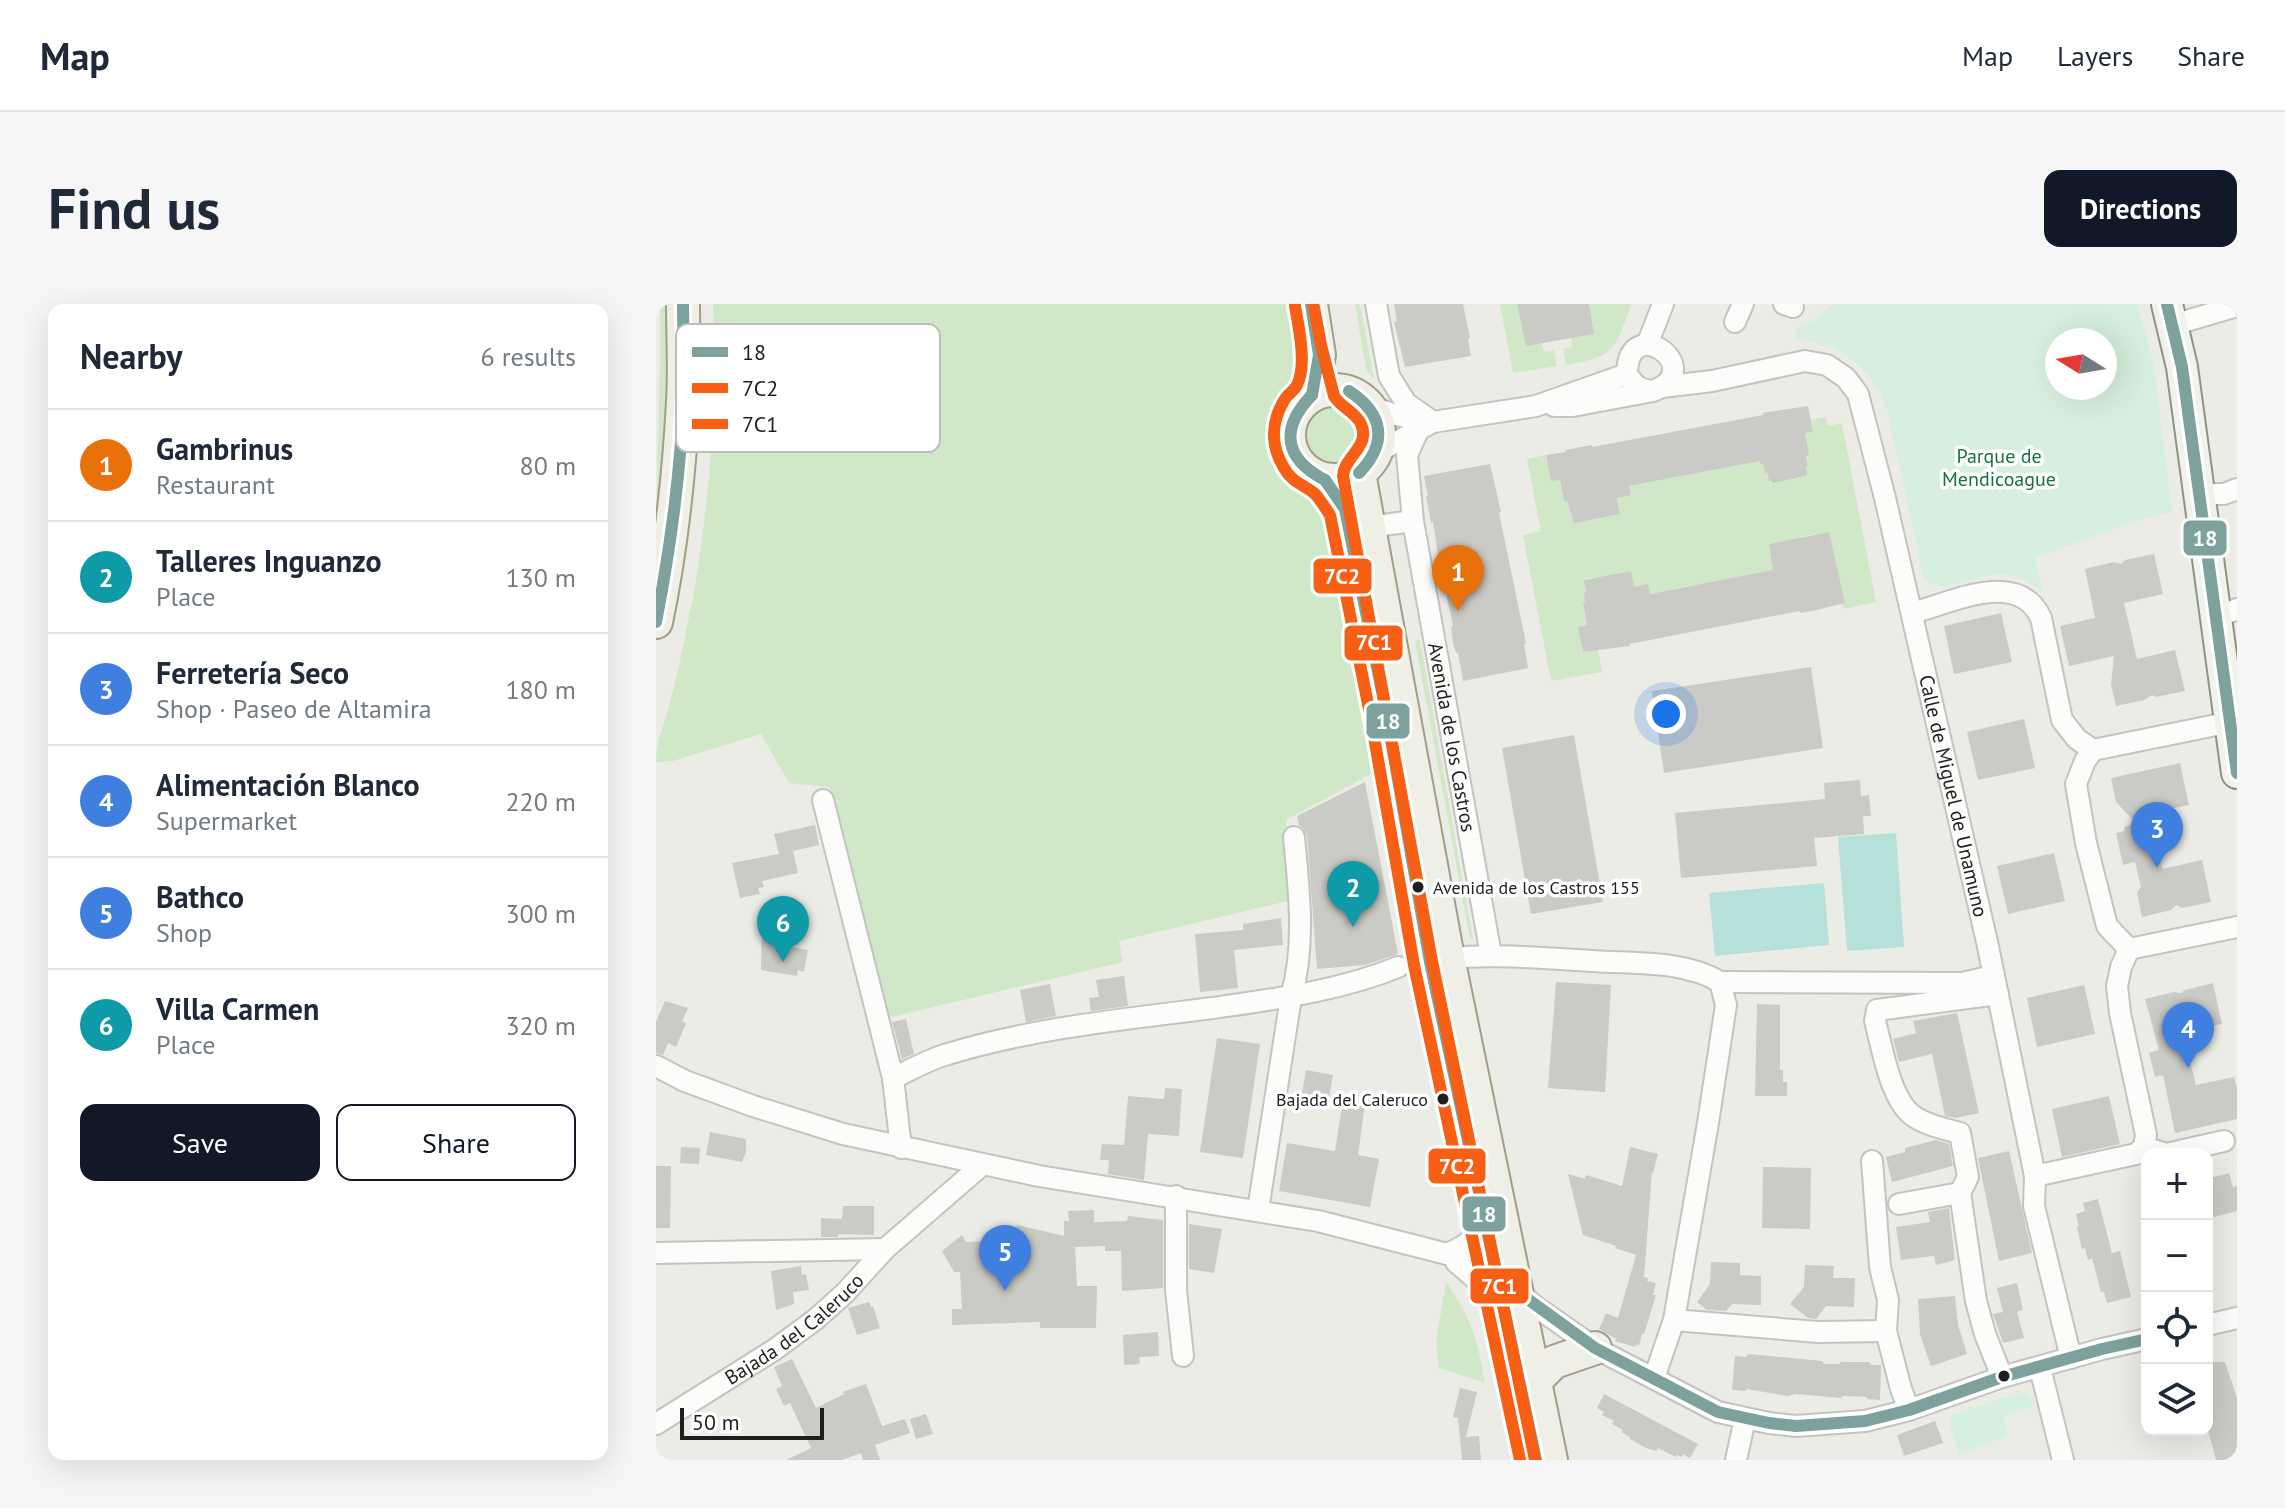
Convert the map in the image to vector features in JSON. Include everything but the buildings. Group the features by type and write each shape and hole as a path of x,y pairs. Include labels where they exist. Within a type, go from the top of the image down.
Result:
{"main road":[{"path":"1311,304 1319,355 1312,395"},
{"path":"1330,304 1336,341 1360,399 1379,430 1368,463 1343,480 1325,480 1311,474 1299,463 1289,434 1292,419 1300,405 1312,395 1336,389 1360,399"},
{"path":"2170,314 2182,367 2200,494 2227,613 2231,722 2237,773"},
{"path":"656,622 672,535 679,452"},
{"name":"Avenida de los Castros","path":"1368,463 1369,527 1536,1460"},
{"name":"Avenida de los Castros","path":"1325,480 1345,509 1386,711 1430,962 1485,1217 1536,1380 1551,1460"},
{"path":"1536,1380 1554,1362 1595,1348"}],"street":[{"path":"1376,304 1389,376 1425,428"},
{"path":"1647,345 1663,304"},
{"path":"2170,314 2237,306"},
{"path":"1647,345 1657,346 1671,360 1669,380 1658,389 1642,390 1634,385 1627,374 1630,356 1647,345"},
{"path":"1671,360 1712,381"},
{"name":"Calle de Miguel de Unamuno","path":"1536,406 1573,406 1805,361 1827,365 1846,378 1858,394 1912,613 1996,985 2035,1176 2034,1206 2071,1358"},
{"name":"Calle de Miguel de Unamuno","path":"1368,463 1425,428 1536,406 1627,374"},
{"name":"Calle de Miguel de Unamuno","path":"1360,399 1425,428"},
{"name":"Avenida de los Castros","path":"1425,428 1407,455 1413,521 1491,955"},
{"path":"2200,494 2224,494 2237,489"},
{"path":"1369,527 1413,521"},
{"path":"1912,613 1996,590 2025,597 2041,618 2062,720 2077,739 2093,750"},
{"path":"2129,949 2107,926 2086,843 2076,784 2085,761 2093,750 2231,722"},
{"path":"823,800 893,1078 901,1148"},
{"path":"1258,1210 1291,997 1298,974 1299,891 1294,837"},
{"path":"2129,949 2237,927"},
{"path":"2035,1176 2136,1154 2144,1147 2146,1135 2117,986 2129,949"},
{"path":"1448,958 1491,955 1657,965 1693,970 1720,982 1996,985"},
{"path":"893,1078 945,1054 995,1041 1291,997 1357,982 1398,967"},
{"path":"1654,1378 1674,1320 1708,1123 1726,1005 1720,982"},
{"path":"1996,985 1877,1010 1875,1021 1900,1102 1913,1116 1960,1133 1968,1177 1960,1193 1976,1301 2002,1377"},
{"path":"656,1066 685,1081 753,1106 901,1148 1039,1176 1318,1221 1447,1254 1511,1307 1564,1326 1595,1348 1718,1412 1745,1419 1796,1426 1865,1421 1909,1410 2002,1377 2141,1340"},
{"path":"2144,1147 2166,1154 2231,1140"},
{"path":"1872,1161 1880,1267 1888,1300 1886,1331 1909,1410"},
{"name":"Bajada del Caleruco","path":"656,1424 800,1332 845,1293 885,1249 982,1165"},
{"path":"1899,1204 1960,1193"},
{"path":"1176,1196 1176,1290 1183,1356"},
{"path":"1447,1254 1469,1244 1485,1217"},
{"name":"Bajada del Caleruco","path":"656,1253 885,1249"},
{"path":"1447,1254 1511,1307 1543,1322 1564,1326"},
{"path":"2213,1324 2237,1318"},
{"path":"1674,1320 1818,1332 1886,1331"},
{"path":"2040,1368 2063,1460"},
{"path":"1736,1460 1745,1419"}],"green space":[{"path":"660,304 672,304 671,404 656,557 660,368"},
{"path":"713,304 1298,304 1307,353 1299,382 1280,418 1278,446 1292,474 1322,501 1337,523 1382,768 1286,820 1292,900 1119,941 1123,962 887,1018 829,787 789,783 761,734 673,761 656,762 656,754 692,602 711,452 940,452 940,324 713,324"},
{"path":"1355,304 1360,304 1374,379 1366,370"},
{"path":"1500,304 1517,304 1521,326 1541,343 1545,352 1554,350 1557,366 1513,373"},
{"path":"1589,304 1632,304 1621,332 1605,354 1566,365 1563,349 1572,347 1571,338 1594,334"},
{"name":"Parque de Mendicoague","path":"1835,304 2137,304 2154,364 2172,512 2142,519 2035,558 2041,593 2021,578 2001,574 1944,586 1932,585 1923,575 1887,411 1881,396 1874,383 1853,360 1826,345 1795,340 1797,328 1816,319"},
{"path":"1335,407 1355,415 1363,435 1355,455 1335,463 1315,455 1307,435 1315,415"},
{"path":"1826,417 1828,426 1842,423 1876,602 1843,609 1842,603 1845,602 1828,532 1800,537 1801,546 1784,545 1783,541 1769,544 1777,589 1693,585 1650,594 1634,587 1630,571 1617,573 1617,576 1598,583 1596,577 1585,579 1586,603 1583,604 1587,625 1579,627 1583,652 1598,649 1602,672 1551,681 1523,535 1541,531 1527,459 1546,455 1551,481 1560,480 1564,501 1567,501 1572,518 1606,517 1620,514 1617,498 1631,495 1629,486 1739,465 1756,442 1760,464 1763,464 1769,481 1799,478 1807,474 1805,433 1813,431 1811,420"},
{"path":"1420,640 1473,939 1470,939 1415,641"},
{"path":"1446,1282 1472,1330 1485,1383 1439,1368 1436,1342"},
{"path":"2023,1392 2032,1397 2035,1406 2004,1416 2008,1436 1959,1454 1949,1424 1952,1415"}],"shaded area":[{"path":"1896,833 1904,947 1847,951 1838,837"},
{"path":"1824,883 1829,945 1715,956 1709,893"}],"transit line":[{"name":"18","path":"683,304 683,324"},
{"name":"18","path":"1311,304 1319,355 1312,395"},
{"name":"18","path":"2167,304 2182,367 2237,773"},
{"name":"7C2","path":"1295,306 1301,347 1300,377 1277,416 1274,442 1279,459 1288,473 1316,495 1330,515 1370,714 1414,965 1520,1460"},
{"name":"7C1","path":"1314,307 1334,396 1358,420 1363,432 1363,439 1344,469 1343,476 1432,961 1535,1460"},
{"name":"18","path":"1349,391 1369,409 1378,429 1375,451 1359,473"},
{"name":"18","path":"1312,395 1295,419 1291,442 1301,462 1325,480"},
{"name":"18","path":"656,622 671,536 680,452"},
{"name":"18","path":"1325,480 1345,509 1386,711 1430,962 1536,1460"},
{"name":"18","path":"1518,1292 1595,1348 1718,1412 1796,1426 1865,1421 1909,1410 2002,1377 2141,1340"}],"place":[{"name":"Gambrinus","path":"1458,611"},
{"name":"Ferretería Seco","path":"2157,868"},
{"name":"Avenida de los Castros 155","path":"1418,887"},
{"name":"Talleres Inguanzo","path":"1353,927"},
{"name":"Villa Carmen","path":"783,962"},
{"name":"Alimentación Blanco","path":"2188,1068"},
{"name":"Bajada del Caleruco","path":"1443,1099"},
{"name":"Bathco","path":"1005,1291"}]}
